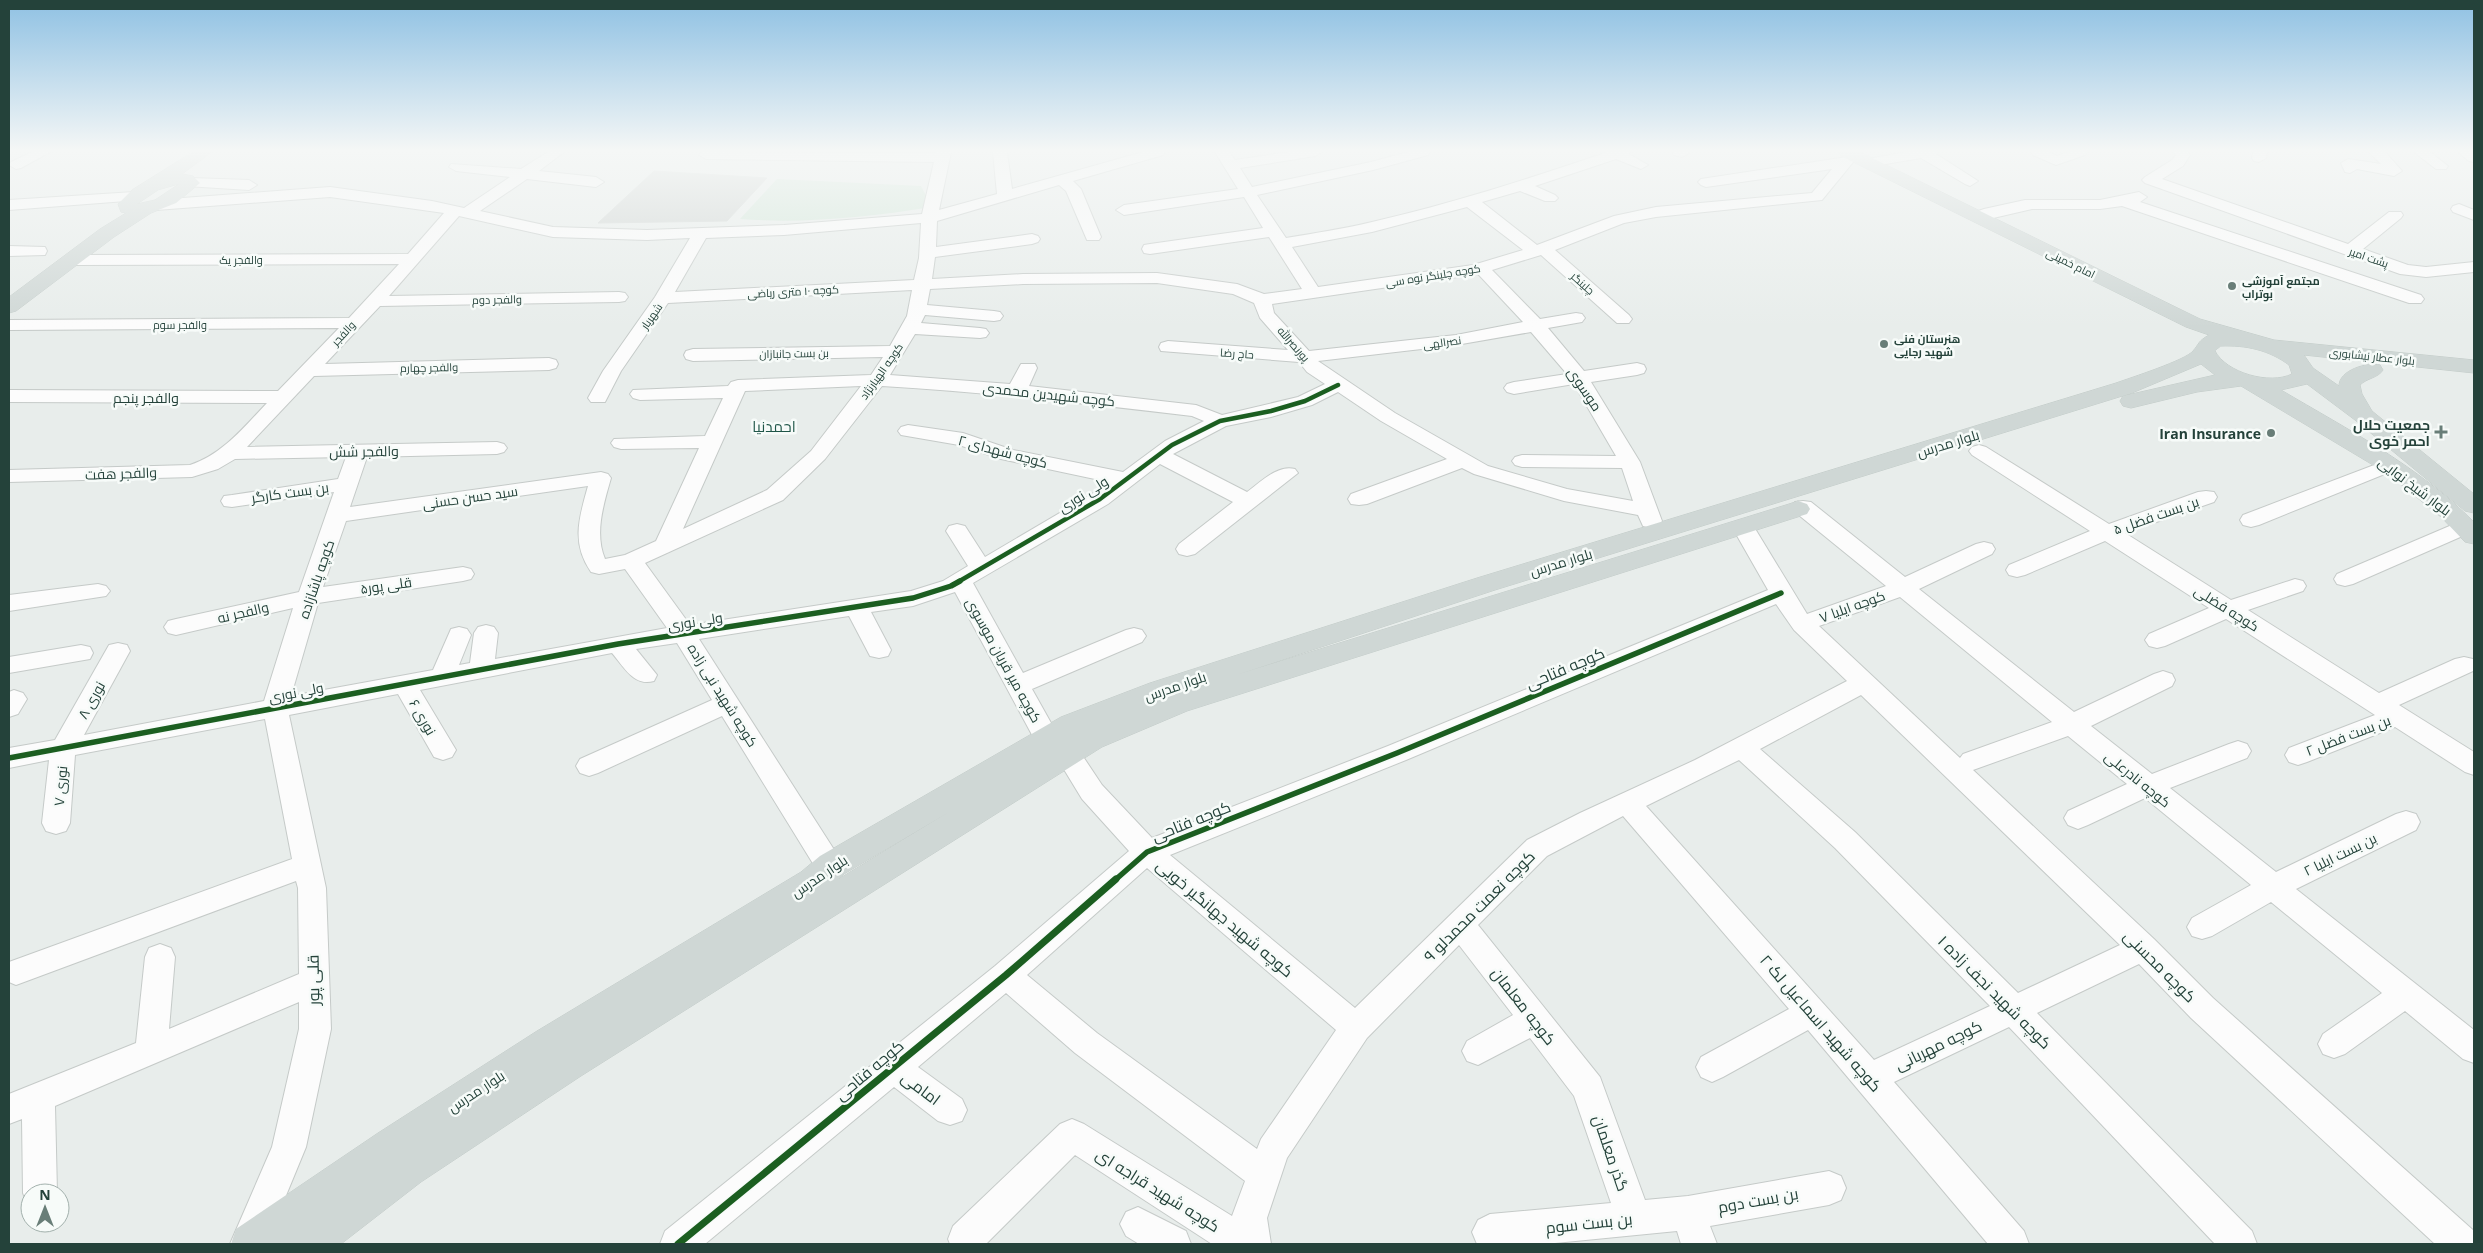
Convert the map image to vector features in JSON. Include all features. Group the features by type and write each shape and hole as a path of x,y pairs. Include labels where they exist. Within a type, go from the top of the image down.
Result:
{"main road":[{"path":"9,291 87,233 130,210"},
{"path":"9,307 134,210"},
{"name":"امام خمینی","path":"1949,210 2134,305 2185,327 2244,340"},
{"name":"امام خمینی","path":"1963,210 2185,327 2217,367 2244,379"},
{"name":"بلوار مدرس","path":"250,1244 392,1146 542,1048 813,881 830,866 1057,746 1091,739 1177,704 1507,602 1979,451 2166,382 2205,352 2206,346 2216,340 2244,340"},
{"path":"2244,340 2269,346"},
{"name":"بلوار عطار نیشابوری","path":"2269,346 2474,366"},
{"name":"بلوار شیخ نوایی","path":"2269,346 2289,355 2304,370 2354,409 2471,523"},
{"path":"2244,379 2264,384 2289,384 2304,377 2304,370"},
{"name":"بلوار عطار نیشابوری","path":"2304,370 2474,373"},
{"path":"2354,409 2349,383 2358,376 2372,370"},
{"name":"بلوار مدرس","path":"308,1244 407,1170 1057,746 1071,725 1160,690 1477,587 1651,521 2124,388 2166,382 2197,385 2244,379"},
{"name":"بلوار شیخ نوایی","path":"2244,379 2390,465 2471,523"},
{"path":"2166,382 2240,394 2298,410 2301,401 2310,399 2332,399 2354,409"}],"street":[{"path":"451,210 553,232 647,235 866,225 929,218 956,210"},
{"name":"کوچه الهیارنژاد","path":"665,545 775,495 818,455 896,351 918,310 927,253 931,210"},
{"path":"1082,210 1093,237"},
{"path":"1260,210 1313,292"},
{"path":"1150,250 1370,227 1434,210"},
{"name":"چلینگر","path":"1484,210 1539,249 1623,319"},
{"name":"کوچه چلینگر نوه سی","path":"1262,300 1481,268 1620,220 1672,210"},
{"path":"1976,217 2002,210"},
{"path":"2151,210 2415,298"},
{"name":"پشت امیر","path":"2236,210 2406,270 2426,272 2474,267"},
{"name":"والفجر","path":"230,453 374,301 410,259 461,212"},
{"path":"2350,251 2395,215"},
{"name":"شهریار","path":"598,398 612,372 663,298 701,233"},
{"path":"927,253 1032,239"},
{"path":"9,251 40,251"},
{"name":"والفجر یک","path":"72,260 410,259"},
{"name":"موسوی","path":"1481,268 1554,345 1578,376 1630,462 1651,521"},
{"path":"922,285 1023,279 1157,278 1237,289 1262,300"},
{"name":"کوچه ۱۰ متری ریاضی","path":"663,298 922,285"},
{"name":"والفجر دوم","path":"374,301 619,297"},
{"name":"پورنصرالله","path":"1262,300 1266,314 1314,368 1388,417 1463,460 1481,470 1651,521"},
{"path":"918,310 994,316"},
{"name":"نصرالهی","path":"1306,357 1418,345 1535,327 1576,318"},
{"name":"والفجر سوم","path":"9,325 351,324"},
{"path":"909,328 980,333"},
{"name":"حاج رضا","path":"1168,347 1306,357"},
{"name":"بن بست جانبازان","path":"692,355 896,351"},
{"name":"والفجر چهارم","path":"309,370 549,364"},
{"path":"1017,390 1028,368"},
{"path":"1514,388 1578,376 1636,369"},
{"name":"کوچه شهیدین محمدی","path":"736,392 738,386 876,380 1017,390 1196,411 1220,421"},
{"name":"ولی نوری","path":"9,758 618,644 913,598 952,586 1100,499 1172,445 1220,421 1271,411 1305,401 1338,385"},
{"path":"631,561 665,545 736,392 640,394"},
{"name":"والفجر پنجم","path":"9,396 284,397"},
{"name":"کوچه شهدای ۲","path":"908,431 963,439 1008,455 1126,479"},
{"path":"621,443 712,442"},
{"name":"والفجر شش","path":"230,453 497,448"},
{"name":"کوچه فضلی","path":"1979,451 2474,765"},
{"name":"کوچه پاشازاده","path":"275,708 289,655 358,452"},
{"name":"والفجر هفت","path":"9,476 192,471 211,465 230,453"},
{"path":"1158,455 1248,501"},
{"path":"1359,499 1463,460"},
{"path":"1522,461 1630,462"},
{"path":"2251,520 2390,465"},
{"path":"1187,550 1288,472"},
{"name":"سید حسن حسنی","path":"338,515 601,478 591,514 589,545 593,562 599,567 631,561"},
{"name":"بن بست کارگر","path":"232,501 348,484"},
{"name":"۵ بن بست فضل","path":"2017,570 2107,532 2206,497"},
{"name":"کوچه نادرعلی","path":"1803,507 2070,725 2474,1049"},
{"path":"2345,580 2471,523"},
{"name":"کوچه محسنی","path":"1743,527 1802,624 2143,948 2202,1008 2460,1244"},
{"path":"957,531 981,568"},
{"name":"۷ کوچه ایلیا","path":"1802,624 1902,588 1984,549"},
{"name":"کوچه شهید نبی زاده","path":"631,561 684,634 830,866"},
{"name":"قلی پور۵","path":"310,597 463,574"},
{"name":"کوچه میر قربان موسوی","path":"960,580 1017,685 1057,746"},
{"path":"2157,640 2228,609 2296,586"},
{"path":"9,604 98,591"},
{"name":"کوچه فتاحی","path":"678,1244 1006,974 1147,852 1397,753 1782,593"},
{"name":"والفجر نه","path":"176,627 310,597"},
{"path":"856,607 879,650"},
{"path":"481,669 486,633"},
{"path":"443,676 459,635"},
{"path":"1017,685 1134,636"},
{"path":"618,644 645,675"},
{"name":"نوری ۸","path":"64,748 118,651"},
{"path":"9,665 82,652"},
{"name":"۲ بن بست فضل","path":"2298,755 2388,710 2464,665"},
{"path":"1972,761 2070,725 2163,680"},
{"name":"نوری ۶","path":"404,683 443,750"},
{"name":"کوچه نعمت محمدلو ۹","path":"1252,1244 1249,1218 1273,1150 1356,1028 1537,848 1573,827 1628,803 1742,748 1863,683"},
{"path":"589,766 728,703"},
{"name":"قلی پور","path":"250,1244 289,1147 315,1029 312,888 275,708"},
{"name":"کوچه شهید جهانگیر خویی","path":"1057,746 1092,792 1147,852 1356,1028"},
{"name":"نوری ۷","path":"56,823 64,748"},
{"name":"کوچه شهید نجف زاده ۱","path":"1742,748 1845,840 2012,1008 2239,1244"},
{"path":"2078,818 2147,786 2238,751"},
{"name":"کوچه شهید اسماعیل لک ۲","path":"1628,803 1870,1078 2011,1244"},
{"name":"بن بست ایلیا ۲","path":"2202,927 2273,887 2406,822"},
{"path":"16,972 307,865"},
{"name":"کوچه معلمان","path":"1460,924 1588,1088"},
{"name":"کوچه مهربانی","path":"1870,1078 2012,1008 2143,948"},
{"path":"151,1052 160,957"},
{"path":"1006,974 1086,1043 1264,1175"},
{"path":"38,1183 23,1104 151,1052 313,982"},
{"path":"2334,1044 2406,993"},
{"path":"1712,1067 1812,1012"},
{"path":"1478,1051 1534,1019"},
{"name":"امامی","path":"893,1067 950,1110"},
{"name":"گذر معلمان","path":"1588,1088 1634,1218"},
{"name":"کوچه شهید قراجه ای","path":"966,1238 1072,1135 1244,1244"},
{"name":"بن بست دوم","path":"1693,1228 1829,1188"},
{"name":"بن بست سوم","path":"1490,1232 1634,1218 1693,1228"},
{"path":"1138,1224 1173,1244"}],"green space":[{"path":"748,210 908,210 836,219 788,221 740,219"}],"building":[{"path":"611,210 737,210 727,221 598,223"}],"cycle path":[{"path":"9,758 618,644 913,598 951,586 1100,499 1172,445 1220,421 1271,411 1305,401 1338,385"},
{"path":"678,1244 1006,975 1147,852 1397,753 1781,593"}],"place":[{"name":"مجتمع آموزشی بوتراب","path":"2232,286"},
{"name":"هنرستان فنی شهید رجایی","path":"1884,344"},
{"name":"جمعیت حلال احمر خوی","path":"2441,432"},
{"name":"Iran Insurance","path":"2271,433"}],"district":[{"name":"احمدنیا","path":"774,426"}]}
